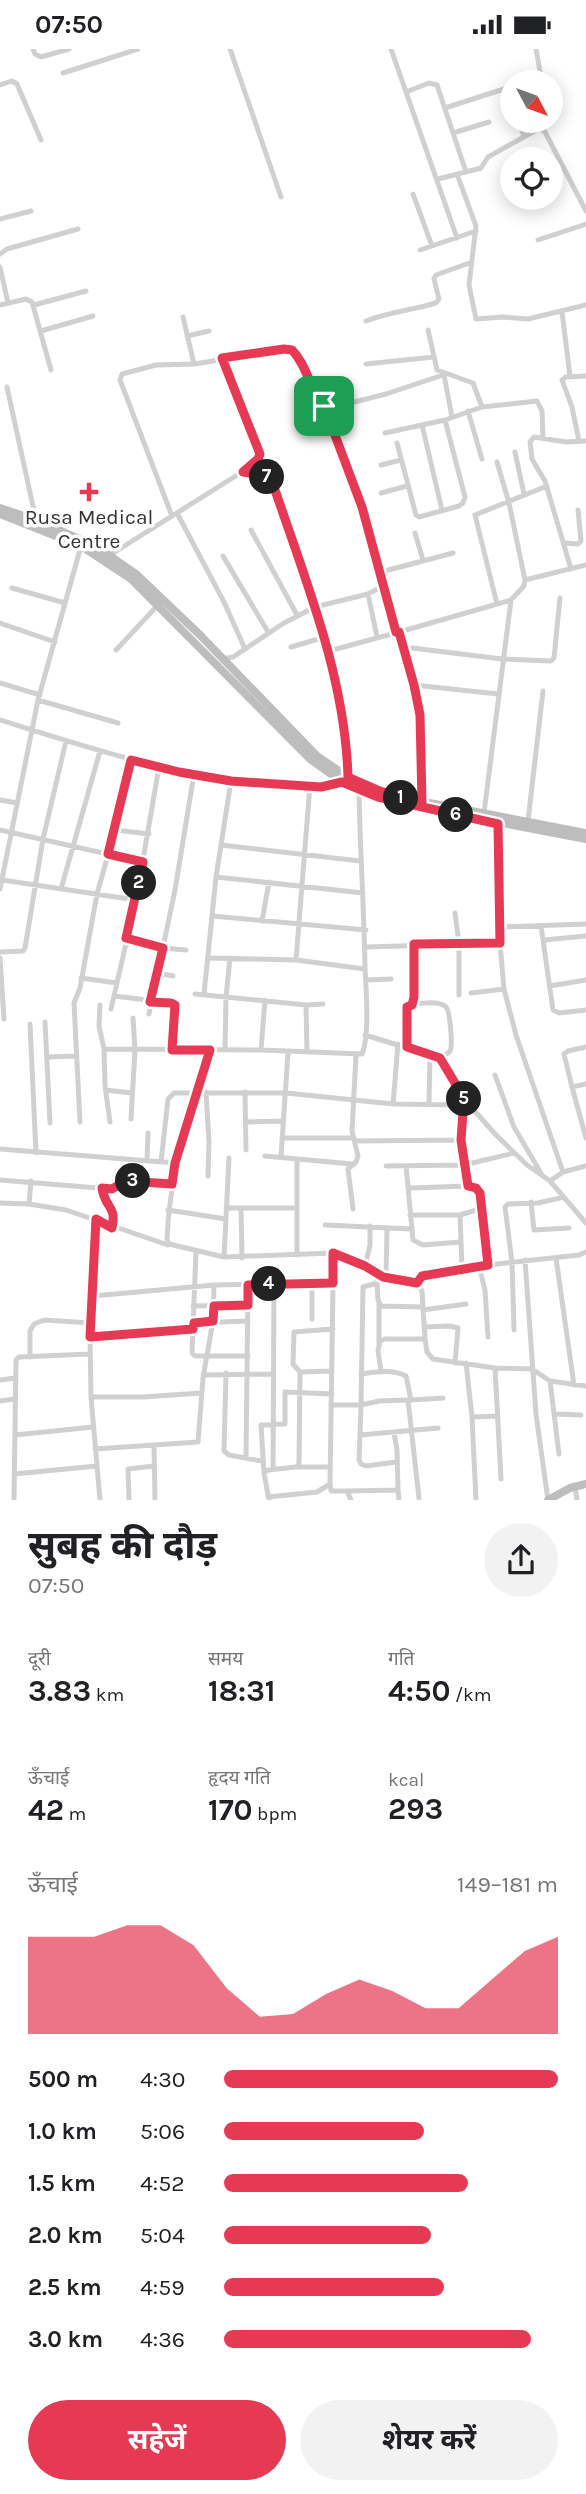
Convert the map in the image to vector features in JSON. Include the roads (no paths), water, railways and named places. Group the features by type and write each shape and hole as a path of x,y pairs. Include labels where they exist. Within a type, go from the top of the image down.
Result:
{"street":[{"path":"33,49 35,54 41,57 69,49"},
{"path":"63,73 138,49"},
{"path":"230,49 281,197"},
{"path":"391,49 457,238"},
{"path":"536,49 540,70"},
{"path":"0,85 12,81 17,84 41,140"},
{"path":"406,92 429,83 435,84 466,172"},
{"path":"445,108 500,90"},
{"path":"453,133 489,122"},
{"path":"438,179 481,168 488,157 543,126 586,211"},
{"path":"523,133 524,137"},
{"path":"457,174 475,222 469,285 477,320 503,317 528,319 586,305"},
{"path":"413,194 432,246"},
{"path":"0,219 31,211"},
{"path":"538,240 586,224"},
{"path":"0,254 7,249 78,229"},
{"path":"420,250 476,231"},
{"path":"366,321 386,313 407,312 436,303 439,299 434,279 436,275 472,262"},
{"path":"0,267 8,303"},
{"path":"34,305 86,291"},
{"path":"0,305 26,299 34,305 51,370"},
{"path":"562,312 570,376"},
{"path":"41,331 93,316"},
{"path":"183,317 194,363"},
{"path":"428,330 436,369 473,383 482,407"},
{"path":"187,336 209,331"},
{"path":"245,649 224,602 174,515 120,376 151,366 292,350 324,406 346,462 404,647 421,729 422,802"},
{"path":"366,364 434,357"},
{"path":"110,555 243,472 258,459 260,454 222,358"},
{"path":"324,406 331,408 355,403 445,374"},
{"path":"397,443 417,516 461,505 465,499 449,419 445,374"},
{"path":"571,569 544,477 534,465 531,439 582,441 562,382 564,377 586,376"},
{"path":"7,387 36,520"},
{"path":"385,433 449,419 482,407 537,401 542,411 543,438"},
{"path":"468,411 482,459"},
{"path":"422,425 442,510"},
{"path":"515,452 524,494"},
{"path":"381,465 401,460"},
{"path":"328,651 511,600 524,586 509,503 497,462"},
{"path":"243,472 266,476 272,481 325,637 345,729 345,779"},
{"path":"381,492 407,486"},
{"path":"497,604 475,516 547,486"},
{"path":"0,508 36,520 97,547 136,574 317,756 359,790 586,833"},
{"path":"565,543 579,544 582,541 578,510"},
{"path":"0,514 81,546 131,579 310,759 345,779 379,794 498,824 586,839"},
{"path":"251,530 297,615"},
{"path":"415,533 423,560"},
{"path":"0,889 39,698 81,546"},
{"path":"381,572 453,552"},
{"path":"223,556 268,632"},
{"path":"525,580 586,565"},
{"path":"222,659 233,657 297,615 315,607 368,594 383,586"},
{"path":"12,588 65,603"},
{"path":"368,594 377,638"},
{"path":"404,647 549,662 553,660 560,599"},
{"path":"484,813 511,600"},
{"path":"116,650 158,605"},
{"path":"0,623 55,642"},
{"path":"291,647 325,637"},
{"path":"0,683 118,723"},
{"path":"414,685 498,694"},
{"path":"528,821 543,691"},
{"path":"0,720 131,760 194,775 231,781 321,787 345,779"},
{"path":"0,952 24,950 43,839 66,741"},
{"path":"61,889 100,751"},
{"path":"80,1122 74,1003 97,894 131,760"},
{"path":"111,1009 136,900 159,767"},
{"path":"149,1014 186,832 194,775"},
{"path":"204,994 216,877 231,781"},
{"path":"296,960 310,785"},
{"path":"104,1049 261,1050 356,1055 363,1053 366,930 360,861 359,790"},
{"path":"0,800 17,803"},
{"path":"498,824 499,927 504,989 516,1035 563,1172"},
{"path":"0,830 143,862"},
{"path":"115,830 149,834"},
{"path":"221,845 360,861"},
{"path":"216,877 363,893"},
{"path":"2,880 136,900"},
{"path":"262,921 270,882"},
{"path":"456,913 459,995"},
{"path":"212,916 366,930"},
{"path":"499,927 586,924"},
{"path":"541,926 552,1007 556,1012 586,1010"},
{"path":"544,940 586,936"},
{"path":"126,938 163,948 186,950"},
{"path":"366,947 500,943"},
{"path":"412,1005 414,944"},
{"path":"0,958 4,1019"},
{"path":"208,958 296,960 365,969"},
{"path":"225,1050 230,958"},
{"path":"158,973 173,976"},
{"path":"81,978 117,983"},
{"path":"366,979 391,979"},
{"path":"550,986 586,980"},
{"path":"471,993 504,989"},
{"path":"195,994 323,1005"},
{"path":"114,996 175,1005 172,1050"},
{"path":"261,1050 265,1000"},
{"path":"407,1047 407,1009 412,1005 441,1004 449,1011 451,1047 448,1053 440,1058"},
{"path":"100,1005 99,1026 104,1049 110,1122"},
{"path":"306,1005 307,1052"},
{"path":"131,1119 135,1050 133,1018"},
{"path":"45,1022 50,1123"},
{"path":"30,1024 36,1153"},
{"path":"365,1035 440,1058 464,1102 514,1153 550,1181 586,1223"},
{"path":"393,1104 398,1044"},
{"path":"586,1047 564,1054 572,1087 583,1110 586,1138"},
{"path":"171,1246 167,1240 168,1210 175,1163 210,1050"},
{"path":"281,1157 288,1053"},
{"path":"429,1104 430,1053"},
{"path":"353,1209 348,1169 358,1156 354,1140 352,1100 356,1055"},
{"path":"47,1057 75,1056"},
{"path":"495,1075 514,1127 544,1177"},
{"path":"572,1087 586,1084"},
{"path":"106,1090 132,1093"},
{"path":"206,1091 208,1176"},
{"path":"245,1092 246,1150"},
{"path":"161,1162 168,1097 174,1093 286,1093 393,1104 464,1102"},
{"path":"464,1102 461,1140 468,1186"},
{"path":"245,1122 283,1121"},
{"path":"147,1160 148,1133"},
{"path":"282,1138 461,1140"},
{"path":"0,1149 175,1163"},
{"path":"386,1167 464,1165 514,1153"},
{"path":"265,1156 353,1164"},
{"path":"224,1257 229,1158"},
{"path":"297,1159 298,1255"},
{"path":"550,1181 563,1172 586,1165"},
{"path":"406,1166 414,1240 418,1244 460,1242"},
{"path":"0,1179 112,1189 125,1181 172,1184"},
{"path":"29,1204 31,1181"},
{"path":"410,1188 468,1186 478,1190 483,1208 488,1265"},
{"path":"102,1188 104,1201 114,1213 112,1228"},
{"path":"514,1330 512,1262 505,1207 508,1204 564,1197"},
{"path":"531,1202 534,1230 569,1228"},
{"path":"0,1203 66,1210 96,1219 112,1228 171,1246 224,1257 333,1253 387,1277 417,1283 422,1291 429,1357 455,1363 532,1370 550,1381 586,1386"},
{"path":"226,1208 297,1208"},
{"path":"241,1208 242,1258"},
{"path":"410,1216 460,1215 483,1208"},
{"path":"168,1210 226,1219"},
{"path":"460,1215 462,1269"},
{"path":"96,1219 90,1354 100,1500"},
{"path":"325,1225 412,1229"},
{"path":"365,1266 370,1245 370,1227"},
{"path":"387,1229 387,1277"},
{"path":"196,1252 192,1353 195,1356 248,1356"},
{"path":"417,1283 422,1276 586,1252"},
{"path":"333,1253 331,1491 398,1490"},
{"path":"556,1258 574,1385"},
{"path":"525,1260 538,1441 548,1500 575,1486 586,1484"},
{"path":"480,1266 485,1290 488,1337"},
{"path":"376,1273 381,1371"},
{"path":"93,1296 193,1286 333,1283"},
{"path":"377,1283 363,1287 359,1460 366,1466 396,1462"},
{"path":"273,1469 274,1284"},
{"path":"312,1284 312,1319"},
{"path":"95,1448 198,1442 203,1375 213,1321 214,1285"},
{"path":"246,1458 248,1285"},
{"path":"379,1304 382,1307 423,1308 466,1304"},
{"path":"193,1306 248,1305"},
{"path":"30,1357 30,1331 34,1324 44,1320 91,1323"},
{"path":"90,1337 193,1326 213,1321 248,1321"},
{"path":"424,1327 458,1328 455,1363"},
{"path":"296,1467 299,1459 301,1392 300,1372 293,1364 294,1332 333,1329"},
{"path":"379,1345 385,1339 425,1339"},
{"path":"14,1500 17,1359 90,1354"},
{"path":"466,1363 476,1500"},
{"path":"495,1368 501,1479"},
{"path":"300,1372 332,1371"},
{"path":"361,1374 381,1371 402,1373 405,1376 419,1498"},
{"path":"226,1373 224,1451 229,1455 261,1461"},
{"path":"203,1375 273,1374"},
{"path":"0,1380 15,1378"},
{"path":"550,1381 559,1454"},
{"path":"330,1484 317,1492 268,1498 261,1461 261,1425 285,1424 285,1392 332,1394"},
{"path":"91,1397 201,1393"},
{"path":"331,1405 443,1398"},
{"path":"0,1401 15,1399"},
{"path":"556,1414 581,1415"},
{"path":"471,1417 498,1416"},
{"path":"15,1435 93,1427"},
{"path":"360,1435 438,1428"},
{"path":"394,1433 400,1500"},
{"path":"154,1445 155,1500"},
{"path":"129,1500 128,1469 153,1466"},
{"path":"14,1474 97,1467"},
{"path":"264,1473 273,1469 330,1467"},
{"path":"575,1486 577,1500"},
{"path":"347,1492 351,1500"}],"place":[{"name":"Rusa Medical Centre","path":"89,492"}]}
